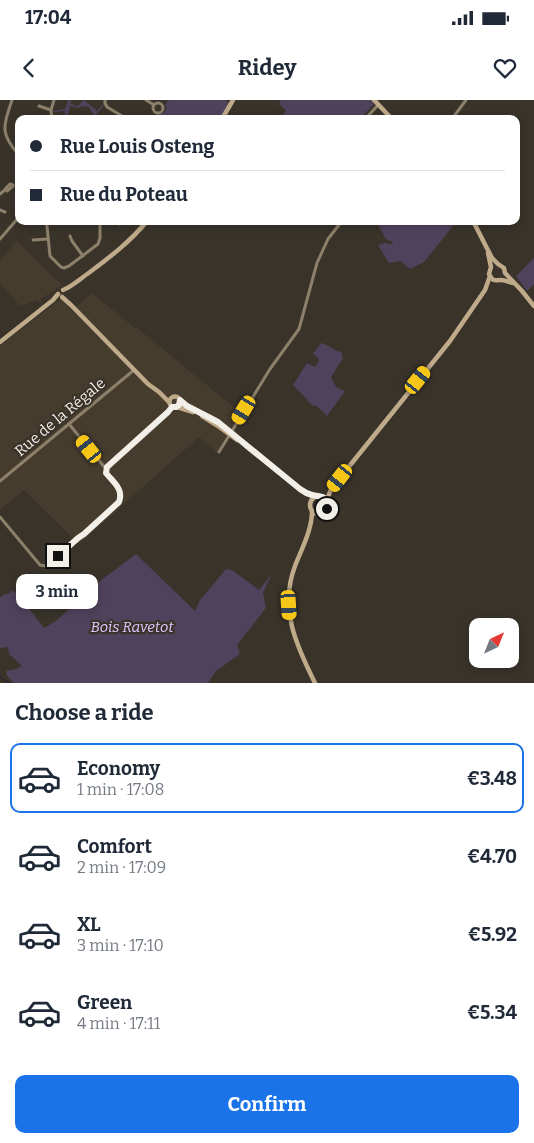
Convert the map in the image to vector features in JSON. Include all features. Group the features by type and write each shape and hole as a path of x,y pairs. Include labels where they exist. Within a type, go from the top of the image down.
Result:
{"street":[{"path":"12,100 3,127 2,137 15,151"},
{"path":"52,115 54,100"},
{"path":"104,100 108,108 120,115"},
{"path":"146,100 154,105"},
{"path":"224,115 233,100"},
{"path":"374,100 388,115"},
{"path":"455,115 466,100"},
{"path":"369,115 378,105"},
{"path":"38,106 51,110"},
{"path":"0,194 6,190"},
{"path":"0,210 5,212"},
{"path":"0,239 15,222"},
{"path":"47,225 50,256 61,267 67,268 97,245 99,242 100,225"},
{"path":"0,342 52,300 63,294 124,244 143,225"},
{"path":"219,452 272,364 299,329 317,263 328,239 339,225"},
{"path":"311,524 327,509 327,500 331,489 450,341 485,290 491,267 488,251 475,225"},
{"path":"70,236 83,256"},
{"path":"33,240 48,239"},
{"path":"488,251 534,306"},
{"path":"491,267 498,264"},
{"path":"485,290 505,276 505,273"},
{"path":"490,276 516,285"},
{"path":"63,294 71,305 150,386 173,405 204,417 231,433"},
{"name":"Rue de la Régale","path":"0,481 134,370"},
{"path":"159,392 178,397 187,406 212,418 300,489 308,494 327,500"},
{"path":"173,396 170,399 173,405"},
{"path":"106,470 108,466 168,412 173,405 180,404 180,400"},
{"path":"0,516 40,565 46,566 119,502 120,491 106,470 69,424"},
{"path":"300,489 310,502 312,511 311,524 292,578 289,605 294,638 315,683"},
{"path":"310,502 331,489"},
{"path":"312,511 320,514"}],"shaded area":[{"path":"17,241 63,286 56,288 56,290 41,298 40,303 37,300 20,306 0,283 0,260"},
{"path":"92,293 241,413 217,453 199,437 79,544 24,490 0,510 0,346 59,300 63,300 73,310"}],"green space":[{"path":"68,100 71,100 71,104 78,106 84,100 97,111 104,105 96,115 94,115 89,107 81,106 79,108 70,106 68,115 65,115 65,111 53,112 65,109"},
{"path":"169,100 225,100 229,103 222,115 157,115 163,113 167,108 165,105"},
{"path":"281,100 371,100 374,104 364,115 283,115 286,110 279,104"},
{"path":"378,225 454,225 424,262 410,269 401,261 389,263 378,245 384,243 392,244 393,242 386,239"},
{"path":"534,258 534,284 527,291 516,276"},
{"path":"321,343 341,352 343,358 331,377 336,387 345,391 327,416 317,406 313,406 293,385 307,363 315,367 319,361 313,354"},
{"name":"Bois Ravetot","path":"136,554 195,611 200,600 226,569 232,570 259,590 272,574 263,593 266,608 237,645 240,654 216,671 208,683 14,683 7,676 6,671 22,666 9,654 8,647 0,647 0,597 10,593 12,590 17,593 44,628 56,621 104,578"}],"waterway":[{"path":"0,677 9,683"}],"route":[{"path":"58,556 119,502 120,491 106,473 107,467 172,407 179,405 180,400 187,406 218,422 300,489 308,494 324,497 328,502 327,509"}]}
